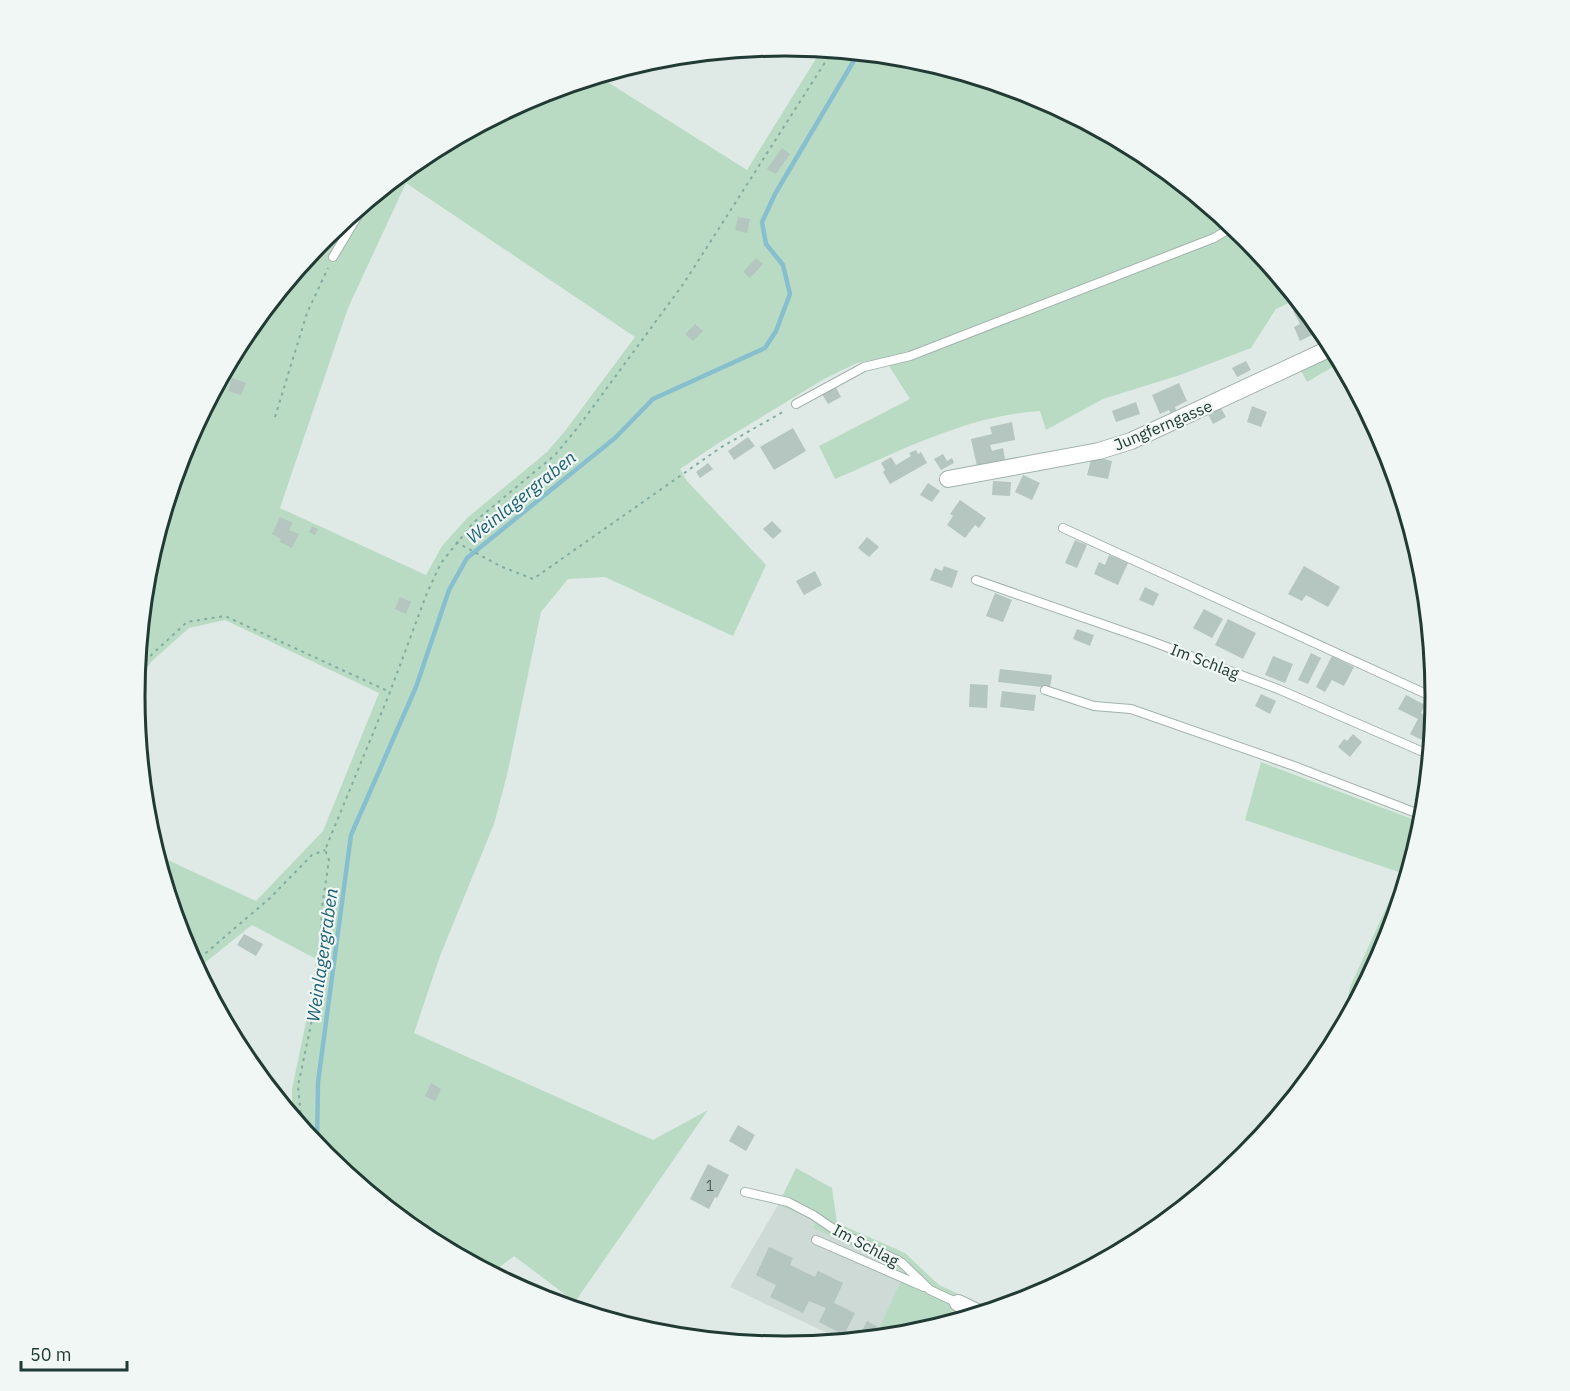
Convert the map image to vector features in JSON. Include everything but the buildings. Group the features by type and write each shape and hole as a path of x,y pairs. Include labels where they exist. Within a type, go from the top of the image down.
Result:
{"street":[{"name":"Jungferngasse","path":"948,479 1099,451 1131,441 1324,351"},
{"name":"Im Schlag","path":"958,1303 969,1308"}],"lane":[{"path":"333,257 353,223"},
{"path":"796,404 864,367 910,356 1214,238 1225,231"},
{"path":"1063,528 1425,693"},
{"name":"Im Schlag","path":"976,580 1148,640 1267,685 1423,752"},
{"path":"1045,690 1094,706 1131,709 1294,766 1414,812"},
{"name":"Im Schlag","path":"745,1192 788,1202 813,1215 835,1230 902,1262 930,1290 958,1303"},
{"path":"816,1240 930,1290"}],"path":[{"path":"301,1113 298,1086 320,982 322,907 329,860 325,850 441,563 473,523 555,455 579,426 684,283 828,57"},
{"path":"275,417 308,313 333,257"},
{"path":"456,542 477,555 533,579 720,448 796,404"},
{"path":"146,661 187,622 225,616 390,692"},
{"path":"201,957 270,898 312,855 325,850"}],"shaded area":[{"path":"778,1205 815,1220 813,1228 906,1272 879,1328 829,1334 730,1287"}],"green space":[{"path":"817,57 869,61 910,68 991,89 1068,122 1141,163 1207,214 1238,243 1290,302 1276,309 1251,348 1180,375 1103,399 1046,430 1040,411 987,419 909,446 835,479 819,446 910,399 884,358 857,363 824,379 680,469 687,481 766,565 733,636 605,577 568,579 541,612 507,775 494,824 440,956 414,1033 653,1140 708,1110 576,1301 514,1256 499,1268 429,1228 363,1177 332,1148 292,1103 292,1089 312,993 316,959 252,925 204,963 179,901 167,859 256,901 323,831 379,693 225,620 189,628 151,662 146,670 146,654 157,571 179,490 211,412 231,375 277,306 332,243 363,214 429,163 465,141 540,104 606,81 747,170","holes":["406,183 635,337 547,452 467,518 442,546 426,575 280,508 348,308"]},
{"path":"1325,354 1333,367 1307,382 1298,365"},
{"path":"1261,762 1413,819 1400,872 1245,820"},
{"path":"1394,890 1376,940 1347,1001 1350,987"},
{"path":"796,1168 832,1188 837,1223 905,1253 939,1285 982,1305 956,1313 952,1311 950,1314 879,1328 905,1272 813,1228 815,1220 778,1205"}],"waterway":[{"name":"Weinlagergraben","path":"317,1132 318,1082 351,835 416,687 449,590 467,558 615,438 653,399 765,348 776,331 790,294 783,265 766,244 762,222 775,194 854,60"}]}
